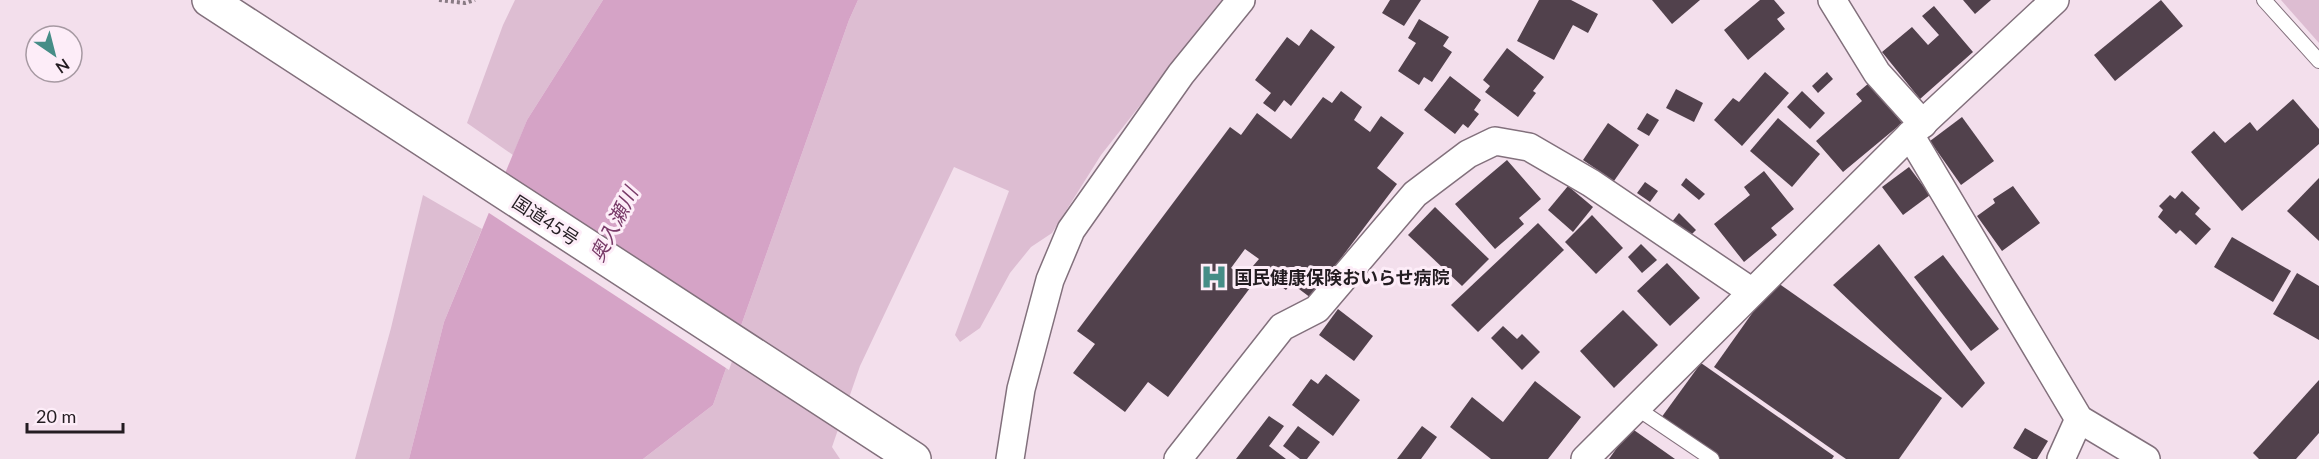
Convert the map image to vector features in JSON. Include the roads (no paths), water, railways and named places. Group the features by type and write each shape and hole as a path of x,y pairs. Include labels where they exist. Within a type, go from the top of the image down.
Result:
{"highway":[{"name":"国道45号","path":"209,0 914,459"}],"street":[{"path":"1010,459 1022,389 1044,302 1050,280 1071,230 1180,74 1241,0"},
{"path":"1832,0 1917,130 2079,419 2146,459"},
{"path":"1585,459 1917,130 2055,0"},
{"path":"1178,459 1282,327 1317,309 1415,194 1468,154 1495,141 1529,147 1591,183 1752,292"},
{"path":"2061,459 2079,419"}],"lane":[{"path":"2264,0 2319,61"},
{"path":"1635,407 1712,459"}],"water":[{"name":"奥入瀬川","path":"603,0 858,0 713,405 643,459 409,459 444,322 527,120"}],"place":[{"name":"国民健康保険おいらせ病院","path":"1214,277"}]}
